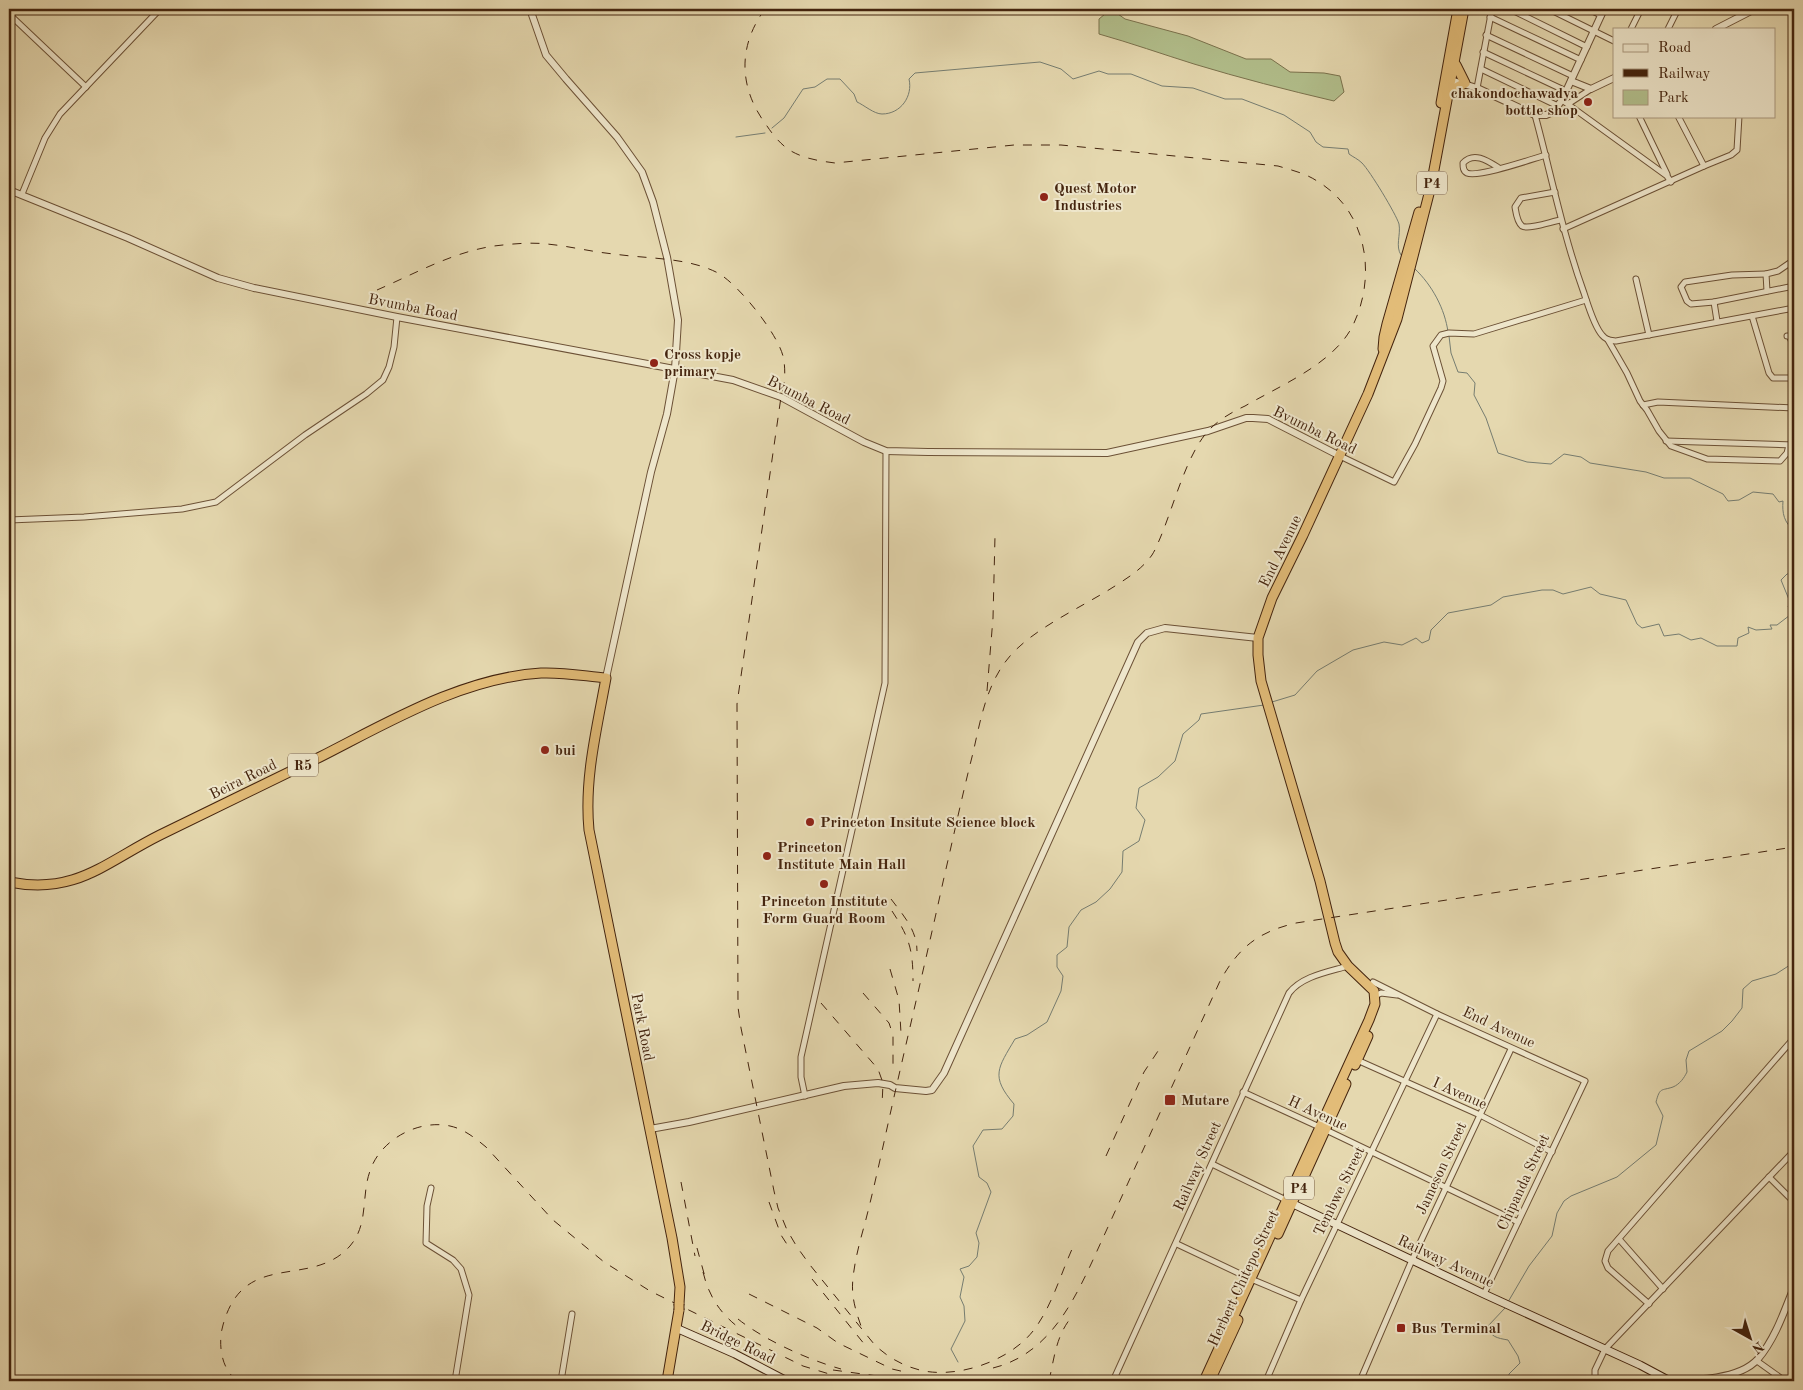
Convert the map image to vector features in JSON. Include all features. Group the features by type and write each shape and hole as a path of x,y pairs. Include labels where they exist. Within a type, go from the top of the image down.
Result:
{"highway":[{"name":"P4","path":"1383,354 1384,338 1416,224 1449,79 1458,9"},
{"name":"P4","path":"1383,354 1397,319 1422,226 1449,95 1449,79 1455,62 1464,9"},
{"path":"1449,95 1456,88 1465,84 1455,62"},
{"name":"End Avenue","path":"1378,994 1348,966 1334,943 1324,896 1279,746 1258,668 1258,638 1272,598 1304,535 1340,456 1368,394 1383,354"},
{"name":"Beira Road","path":"9,882 25,885 53,885 81,878 110,864 140,845 218,806 388,723 469,687 540,674 570,674 606,678"},
{"name":"Park Road","path":"606,678 588,783 587,815 679,1279 679,1307 667,1381"},
{"name":"End Avenue","path":"1275,728 1280,738 1318,856 1339,944 1348,960 1357,970 1373,982 1378,994"},
{"name":"Herbert Chitepo Street","path":"1323,1129 1379,1010 1378,994"},
{"name":"Herbert Chitepo Street","path":"1204,1381 1323,1129 1378,994"},
{"name":"Herbert Chitepo Street","path":"1210,1381 1253,1280"}],"main road":[{"name":"Railway Avenue","path":"1290,1202 1670,1381"},
{"name":"Bridge Road","path":"676,1328 736,1354 787,1381"}],"street":[{"path":"22,194 45,138 60,114 160,9"},
{"path":"530,9 546,54 617,137 642,172 653,202 678,320 675,369 667,414 651,472 606,678"},
{"path":"1477,88 1492,9"},
{"path":"1510,9 1587,46"},
{"path":"1549,9 1613,40"},
{"path":"1449,79 1477,88 1535,115 1546,115 1553,112 1560,103 1572,79 1602,12 1588,9"},
{"path":"1632,28 1641,9"},
{"path":"1668,28 1678,9"},
{"path":"1718,28 1748,10"},
{"path":"9,14 86,87"},
{"path":"1490,17 1581,60"},
{"path":"1486,34 1591,89"},
{"path":"1483,52 1566,91"},
{"path":"1480,69 1560,103 1568,104 1667,176"},
{"path":"1568,104 1591,89 1613,78"},
{"path":"1535,115 1563,229 1586,300 1600,332 1608,340 1643,404 1666,441 1671,446 1707,459 1780,461 1792,445"},
{"path":"1640,118 1671,182"},
{"path":"1679,118 1704,166"},
{"path":"1563,229 1704,166 1731,156 1737,150 1739,118"},
{"path":"1499,168 1473,156 1467,158 1463,163 1463,169 1466,173 1492,172 1499,168 1546,155"},
{"name":"Bvumba Road","path":"9,190 218,278 254,288 397,317 722,377 781,397 864,442 886,451 1107,453 1208,430 1246,418 1253,418 1268,419 1394,482 1415,444 1441,388 1442,374 1433,346 1441,335 1480,332 1586,300"},
{"path":"1555,192 1521,198 1515,207 1517,218 1522,226 1527,228 1561,220"},
{"path":"1794,260 1778,271 1766,274 1732,275 1685,282 1681,286 1690,304 1714,302 1794,286"},
{"path":"1766,274 1767,291"},
{"path":"1636,279 1649,335"},
{"path":"1714,302 1717,321"},
{"path":"1608,340 1616,341 1794,308"},
{"path":"1752,316 1769,373 1773,378 1794,378"},
{"path":"9,520 172,510 216,502 305,435 379,384 386,376 389,366 394,347 397,317"},
{"path":"1787,336 1789,336 1794,346"},
{"path":"1643,404 1658,402 1794,408"},
{"path":"1666,441 1792,445"},
{"path":"805,1096 801,1077 801,1057 885,683 886,451"},
{"path":"650,1129 689,1122 844,1086 878,1082 895,1088 926,1091 936,1087 1138,642 1147,633 1166,628 1258,638"},
{"name":"Railway Street","path":"1113,1381 1289,993 1294,986 1302,981 1348,966"},
{"name":"End Avenue","path":"1373,982 1437,1014 1584,1081"},
{"name":"End Avenue","path":"1378,994 1402,996"},
{"name":"Tembwe Street","path":"1266,1381 1336,1224 1437,1014"},
{"path":"1649,1304 1613,1273 1605,1261 1608,1252 1794,1038"},
{"name":"Jameson Street","path":"1360,1381 1412,1260 1512,1048"},
{"name":"I Avenue","path":"1357,1060 1404,1083 1480,1115 1552,1152"},
{"name":"Chipanda Street","path":"1484,1294 1584,1081"},
{"name":"H Avenue","path":"1243,1092 1518,1222"},
{"path":"1595,1381 1595,1370 1605,1349 1794,1151"},
{"name":"Railway Avenue","path":"1212,1164 1290,1202"},
{"path":"1769,1177 1794,1202"},
{"path":"431,1188 426,1243 453,1260 461,1269 469,1295 455,1381"},
{"path":"1619,1239 1663,1289"},
{"path":"1176,1244 1301,1300"},
{"path":"1670,1381 1699,1381 1722,1377 1744,1369 1757,1361 1771,1341 1794,1288"},
{"path":"561,1381 572,1314"},
{"path":"1757,1361 1785,1381"}],"green space":[{"path":"1111,9 1125,19 1188,36 1246,59 1271,59 1290,72 1324,73 1340,76 1344,92 1334,101 1229,74 1099,34 1099,19"}],"waterway":[{"path":"772,128 784,118 803,89 815,87 827,79 840,79 854,94 857,102 872,111 882,114 895,111 904,103 909,92 909,79 915,73 1040,62 1061,69 1073,79 1099,71 1108,74 1131,74 1162,86 1193,88 1225,99 1242,99 1284,115 1310,132 1316,142 1323,147 1348,149 1349,154 1359,160 1371,175 1397,219 1399,224 1398,248 1401,255"},
{"path":"736,137 765,133"},
{"path":"1415,269 1427,282 1437,298 1448,332"},
{"path":"1449,336 1451,353 1458,372 1467,373 1475,383 1474,395 1486,418 1498,453 1527,462 1551,464 1564,454 1581,457 1590,463 1646,472 1664,478 1690,478 1723,494 1728,501 1739,500 1753,492 1773,494 1779,502 1783,501 1784,517 1794,530"},
{"path":"1272,702 1295,695 1317,671 1353,650 1384,642 1402,645 1416,638 1422,643 1429,640 1431,630 1448,613 1491,605 1503,597 1542,590 1553,590 1563,594 1591,587 1600,594 1626,600 1637,624 1642,628 1659,624 1664,636 1679,634 1691,640 1701,638 1717,646 1737,646 1738,638 1749,633 1748,627 1756,630 1772,629 1770,625 1777,625 1794,612 1788,607 1790,602 1781,580 1787,574 1794,573"},
{"path":"958,1362 951,1349 965,1321 964,1306 960,1297 964,1277 960,1269 969,1266 977,1257 979,1243 976,1233 991,1192 987,1183 979,1177 973,1146 983,1130 1002,1129 1013,1116 1014,1104 1006,1094 999,1079 999,1072 1004,1057 1015,1039 1027,1035 1047,1022 1061,991 1063,976 1057,967 1057,955 1067,947 1069,927 1081,910 1096,902 1110,889 1122,872 1123,851 1139,841 1145,820 1136,808 1139,788 1158,777 1175,761 1183,734 1199,720 1201,714 1264,705"},
{"path":"1508,1302 1529,1266 1552,1236 1557,1213 1564,1201 1571,1196 1617,1177 1656,1145 1663,1116 1656,1102 1657,1097 1662,1090 1675,1086 1683,1079 1687,1072 1686,1060 1689,1051 1722,1031 1732,1021 1742,1008 1743,989 1752,981 1776,974 1794,964"},
{"path":"1505,1308 1488,1326 1490,1333 1501,1339 1508,1340 1518,1356 1520,1363 1509,1374 1508,1381"}],"railway":[{"path":"765,9 756,23 746,53 747,83 758,112 769,129 784,146 796,154 835,163 1014,145 1061,145 1278,166 1308,176 1334,193 1347,208 1356,225 1362,244 1365,264 1365,284 1361,304 1346,337 1334,350 1306,372 1222,419 1201,439 1187,467 1157,546 1140,569 1028,639 1006,661 993,682 978,729 875,1182 856,1257 853,1296 861,1326"},
{"path":"377,290 434,264 464,253 494,246 541,243 606,253 667,259 706,268 727,279 756,310 779,346 785,366 785,377 737,704 738,1007 778,1208 787,1230 797,1247 874,1344 885,1354 897,1361 924,1371 954,1372 970,1369 986,1364 1015,1348 1036,1327 1042,1318 1073,1247"},
{"path":"987,691 993,618 995,536"},
{"path":"993,1368 1012,1362 1042,1341 1075,1296 1220,981 1242,950 1260,936 1296,923 1794,847"},
{"path":"891,899 912,930 915,936 917,951"},
{"path":"892,911 909,944 913,981"},
{"path":"890,969 899,1000 901,1033"},
{"path":"863,993 889,1023 893,1035 893,1068"},
{"path":"821,1003 878,1069 883,1083 882,1106"},
{"path":"1106,1156 1144,1072 1162,1045"},
{"path":"236,1381 225,1364 221,1347 223,1325 233,1301 246,1286 262,1278 317,1266 334,1259 350,1246 360,1229 367,1180 375,1160 382,1150 391,1141 413,1129 438,1125 460,1129 478,1140 553,1220 604,1262 650,1291 803,1366 849,1380 863,1381"},
{"path":"681,1182 695,1256"},
{"path":"769,1202 781,1235 790,1249"},
{"path":"697,1248 705,1277"},
{"path":"703,1272 709,1290 717,1305 742,1330"},
{"path":"812,1279 865,1345"},
{"path":"749,1294 817,1328 838,1343 892,1369 905,1372"},
{"path":"738,1319 787,1348 841,1369"},
{"path":"1049,1381 1059,1341 1070,1319"},
{"path":"833,1370 885,1377 903,1376"},
{"path":"894,1381 937,1377"}],"place":[{"name":"chakondochawadya bottle shop","path":"1588,102"},
{"name":"Quest Motor Industries","path":"1044,197"},
{"name":"Cross kopje primary","path":"654,363"},
{"name":"bui","path":"545,750"},
{"name":"Princeton Insitute Science block","path":"810,822"},
{"name":"Princeton Institute Main Hall","path":"767,856"},
{"name":"Princeton Institute Form Guard Room","path":"824,884"},
{"name":"Mutare","path":"1170,1100"},
{"name":"Bus Terminal","path":"1401,1328"}]}
